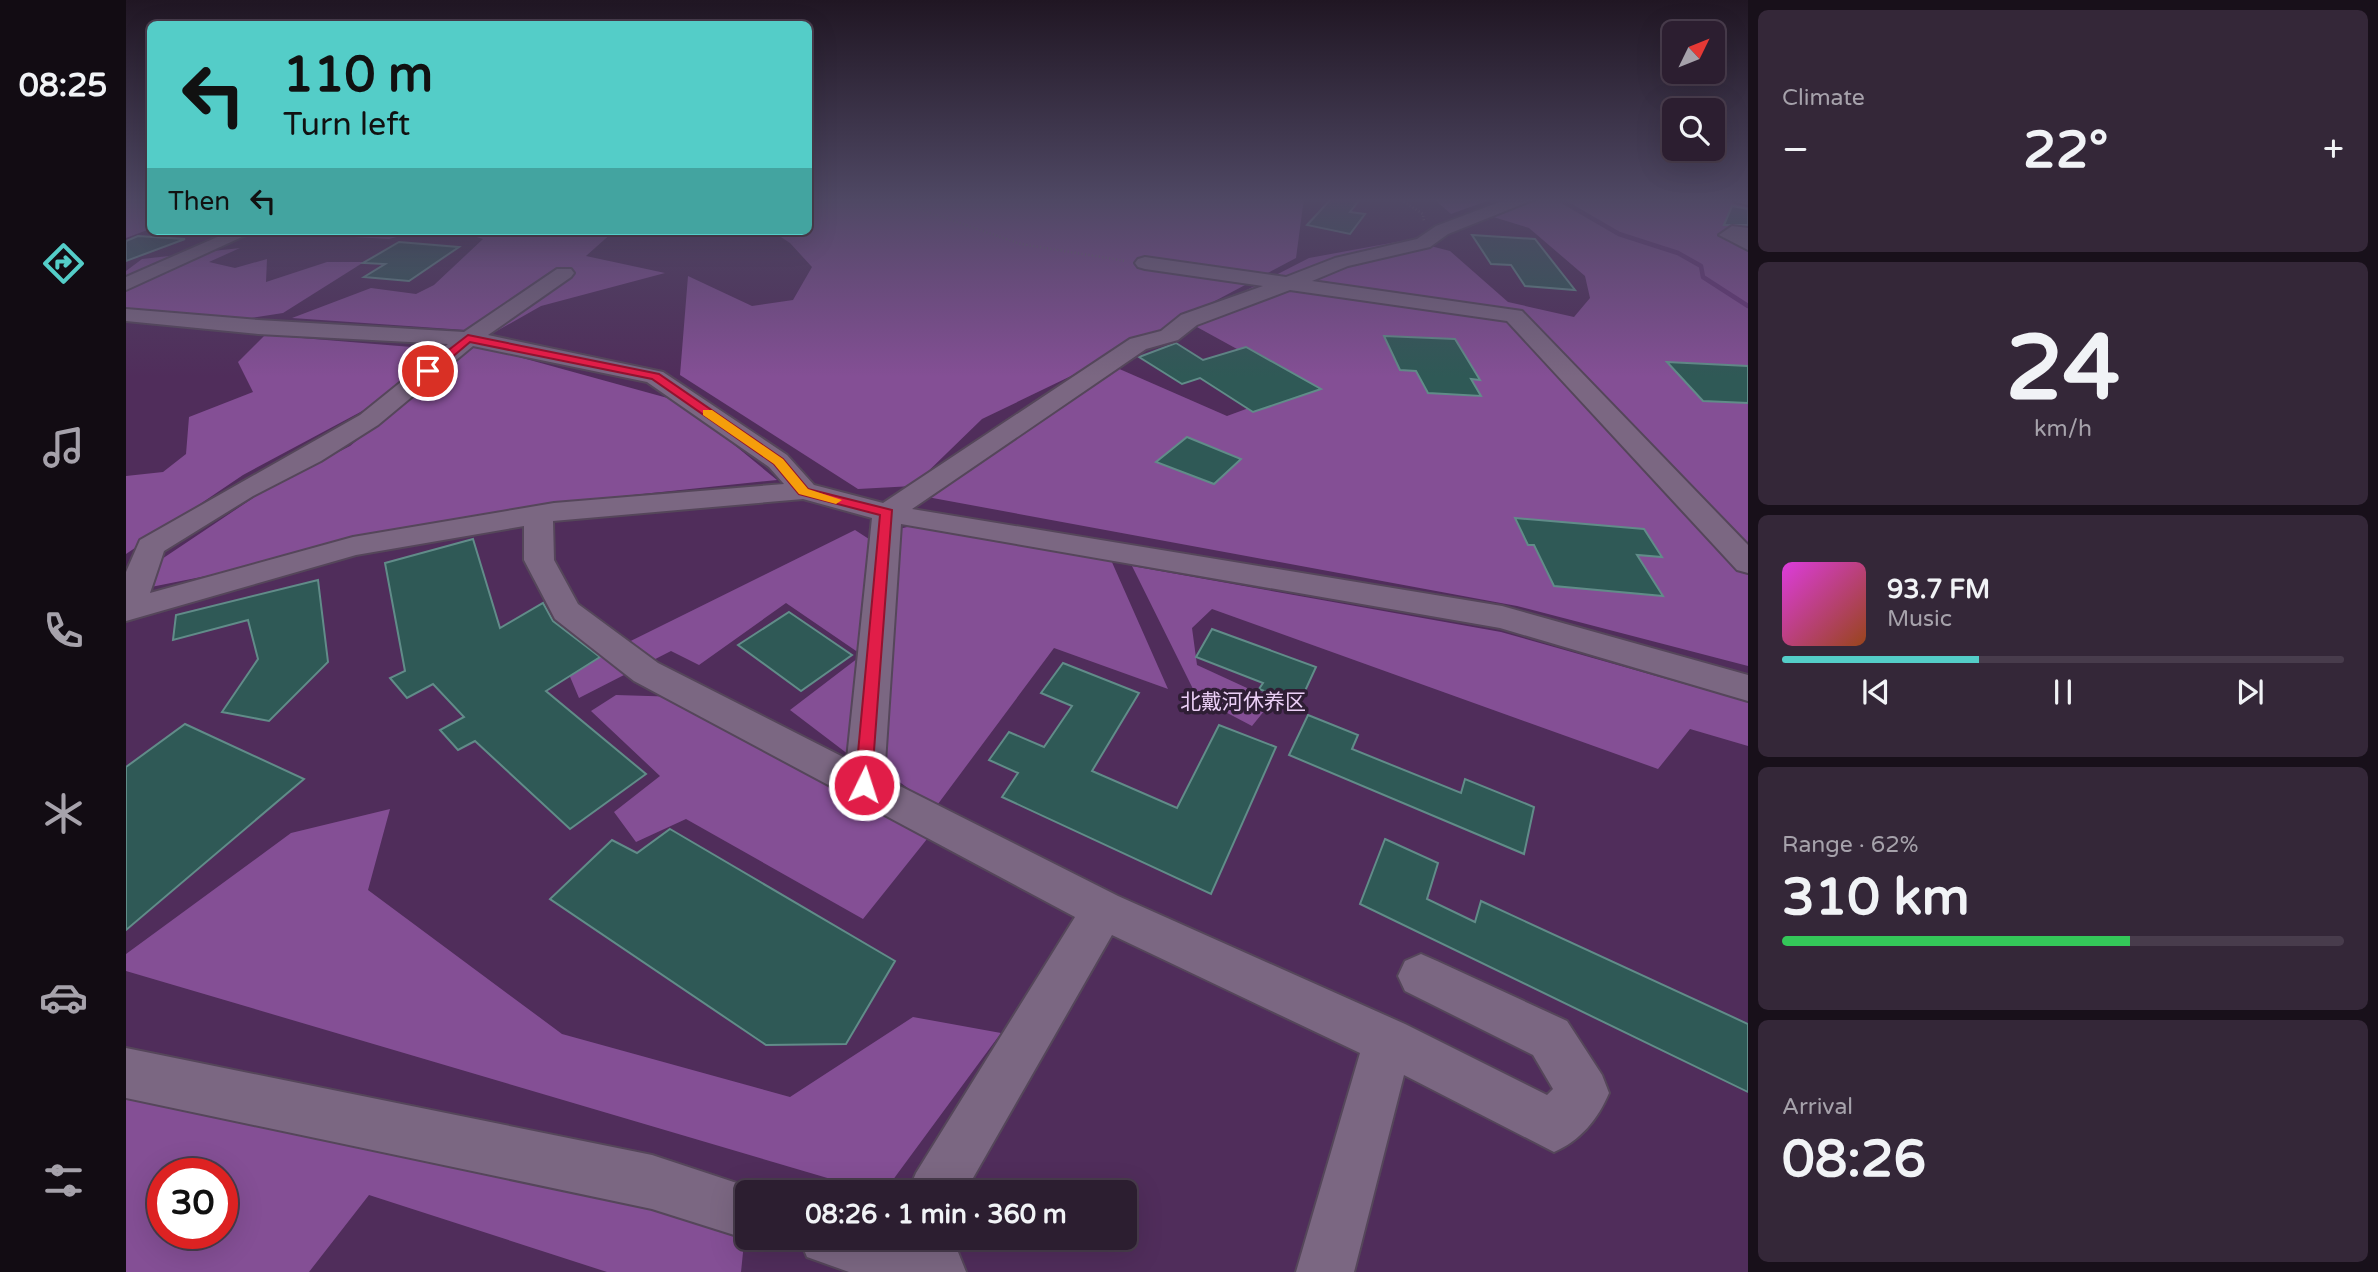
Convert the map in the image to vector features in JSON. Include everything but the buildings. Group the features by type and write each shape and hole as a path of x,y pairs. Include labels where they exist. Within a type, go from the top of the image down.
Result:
{"street":[{"path":"126,284 186,257"},
{"path":"887,513 1138,344 1170,335 1172,330 1189,320 1342,262 1362,257"},
{"path":"1145,263 1514,316 1748,563"},
{"path":"127,610 152,546 243,490 312,455 369,420 468,339 564,273"},
{"path":"126,314 258,327 468,339 655,377 778,461 804,491"},
{"path":"127,610 353,547 538,515 804,491 887,513 1503,617 1748,688"},
{"path":"864,785 887,513"},
{"path":"538,515 539,560 566,611 646,672 1103,910 1388,1041 1555,1126 1584,1093 1550,1038 1421,976"},
{"path":"942,1180 1103,910"},
{"path":"1325,1272 1388,1041"},
{"path":"126,1073 652,1182 735,1208"},
{"path":"887,1250 914,1256"}],"path":[{"path":"1108,257 1145,263"}],"green space":[{"name":"北戴河休养区","path":"126,257 1748,257 1748,1272 126,1272"},
{"path":"219,257 209,262 235,268 267,259 266,282 327,262 364,262 283,313 211,324 126,315 126,271 142,259"},
{"path":"463,257 592,257 665,273 541,306 495,332 292,318 371,288 416,294 434,285"},
{"path":"803,257 1296,257 1096,364 982,419 913,486 858,489 680,375 688,276 752,306 793,300 812,267"},
{"path":"1457,257 1508,302 1574,317 1590,298 1585,276 1563,257 1748,257 1748,666 1517,606 911,494 1108,364 1227,416 1306,387 1186,321 1309,258"},
{"path":"265,335 436,349 381,401 243,475 126,554 126,476 163,472 186,454 189,417 253,392 238,362"},
{"path":"475,345 682,402 777,480 585,500 126,592 126,583 268,488 350,446"},
{"path":"925,523 1111,560 1168,689 1054,648 935,808 883,770 894,530"},
{"path":"855,530 872,541 861,764 790,710 862,655 786,603 699,665 671,651 579,698 568,672"},
{"path":"1132,566 1501,632 1748,702 1748,746 1690,729 1658,769 1212,609 1192,628 1197,665 1273,700 1252,726 1197,697"},
{"path":"616,695 681,697 935,829 863,919 686,819 636,842 614,812 660,776 591,711"},
{"path":"390,809 368,890 562,1034 790,1097 913,1017 1001,1033 893,1180 834,1180 126,971 126,954 291,833"},
{"path":"126,1071 422,1153 735,1231 735,1250 743,1250 741,1272 607,1272 369,1195 309,1272 126,1272"}],"waterway":[{"path":"1686,257 1701,266 1703,277 1748,306"}],"slow traffic":[{"path":"708,413 778,461 804,491 836,500"}],"route":[{"path":"428,371 468,339 473,339 655,377 778,461 804,491 887,513 864,785"}]}
